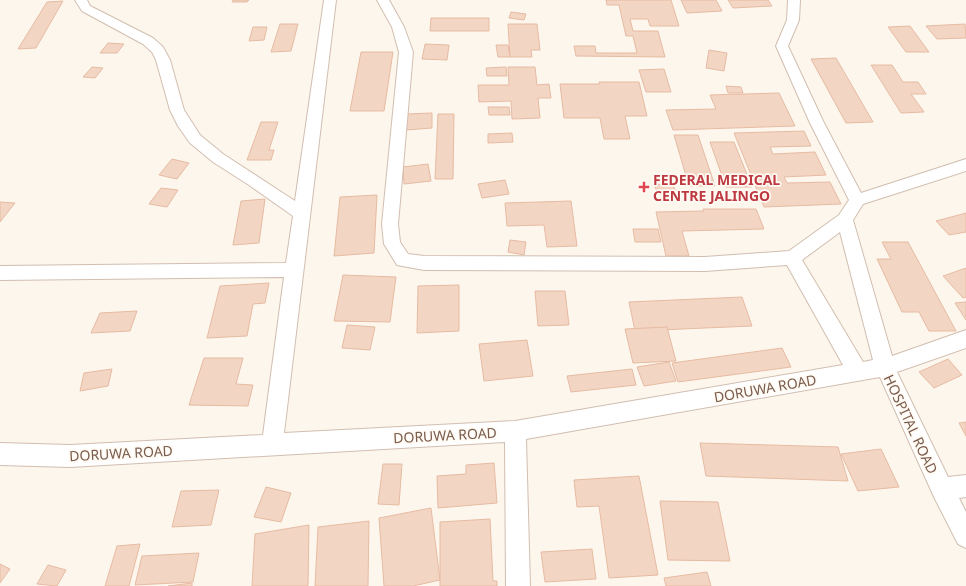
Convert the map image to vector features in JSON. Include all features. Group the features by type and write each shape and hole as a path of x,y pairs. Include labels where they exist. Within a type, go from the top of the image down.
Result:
{"street":[{"path":"81,0 86,8 148,41 158,50 163,60 177,110 183,122 195,139 218,158 302,214"},
{"path":"272,445 330,0"},
{"path":"383,0 398,27 406,52 390,224 392,244 403,260 424,263 705,264 792,258 845,220 857,200 966,165"},
{"path":"794,0 793,20 782,46 817,123 857,200"},
{"path":"845,220 885,367"},
{"path":"792,258 858,372"},
{"path":"0,273 294,270"},
{"name":"HOSPITAL ROAD","path":"966,339 885,367 942,489 966,536"},
{"name":"DORUWA ROAD","path":"0,454 70,456 515,431 885,367"},
{"path":"515,431 518,586"},
{"path":"942,489 966,486"}],"building":[{"path":"233,0 249,0 247,2 232,2"},
{"path":"606,0 671,0 679,26 650,26 648,19 630,19 633,31 658,31 665,57 576,56 574,46 595,46 596,53 637,53 633,36 626,36 619,5 607,5"},
{"path":"681,0 716,0 722,11 687,13"},
{"path":"728,0 768,0 772,6 733,8"},
{"path":"63,1 36,48 18,49 47,2"},
{"path":"511,12 526,14 524,20 509,18"},
{"path":"431,18 489,18 489,31 430,31"},
{"path":"280,24 298,24 291,51 271,52"},
{"path":"508,24 537,24 540,50 531,50 532,57 510,57"},
{"path":"965,24 966,38 937,39 926,26"},
{"path":"910,26 929,52 906,52 888,27"},
{"path":"253,27 267,27 264,40 249,41"},
{"path":"108,43 124,44 117,53 100,53"},
{"path":"425,44 449,45 447,60 422,59"},
{"path":"496,45 508,45 510,57 498,57"},
{"path":"709,50 727,53 724,71 706,68"},
{"path":"361,52 393,52 384,111 350,111"},
{"path":"836,58 873,122 846,123 811,59"},
{"path":"871,65 892,65 903,82 918,82 926,94 911,94 924,112 901,113"},
{"path":"92,67 103,68 95,78 83,77"},
{"path":"506,67 507,76 487,76 486,68"},
{"path":"508,67 535,67 537,85 549,84 551,98 538,98 540,118 512,119 511,101 479,102 478,85 509,85"},
{"path":"664,69 671,92 646,92 639,70"},
{"path":"599,82 639,82 647,116 625,116 630,139 604,139 600,118 564,118 560,84 600,84"},
{"path":"726,86 741,87 743,93 728,93"},
{"path":"779,93 795,126 673,130 666,110 716,109 710,95"},
{"path":"488,107 509,107 510,115 489,115"},
{"path":"432,113 432,128 406,130 406,114"},
{"path":"438,114 454,114 453,179 435,179"},
{"path":"261,122 278,122 269,150 274,150 271,160 247,160"},
{"path":"804,131 811,146 770,147 773,154 815,152 826,175 784,177 787,183 830,182 841,204 764,207 734,133"},
{"path":"512,133 513,142 488,143 488,134"},
{"path":"674,135 698,135 715,186 689,186"},
{"path":"710,142 734,142 752,187 726,187"},
{"path":"172,159 189,163 177,179 159,175"},
{"path":"428,164 431,181 404,184 403,167"},
{"path":"505,180 509,194 482,198 478,184"},
{"path":"672,183 675,190 657,191 654,185"},
{"path":"161,188 178,190 167,207 149,204"},
{"path":"377,195 374,253 334,256 340,197"},
{"path":"265,199 259,243 233,245 241,201"},
{"path":"571,201 577,246 547,247 544,225 507,226 505,203"},
{"path":"0,202 15,203 0,222"},
{"path":"703,209 756,209 764,229 682,231 689,256 666,256 656,212 704,211"},
{"path":"966,213 966,232 949,235 936,221"},
{"path":"633,229 658,229 661,242 635,242"},
{"path":"510,240 526,242 524,255 508,252"},
{"path":"882,242 908,242 956,331 929,331 919,312 902,312 877,259 891,259"},
{"path":"966,268 966,297 963,298 943,276"},
{"path":"343,275 396,277 390,322 334,321"},
{"path":"269,283 265,303 253,304 247,336 207,338 220,286"},
{"path":"459,285 459,331 417,333 418,286"},
{"path":"535,291 565,291 569,325 538,326"},
{"path":"742,297 752,326 635,331 629,302"},
{"path":"966,302 966,320 955,303"},
{"path":"137,311 130,331 91,333 100,313"},
{"path":"347,325 375,327 370,350 342,348"},
{"path":"667,327 676,361 633,363 625,329"},
{"path":"527,340 533,376 484,381 479,344"},
{"path":"782,348 791,367 678,382 672,363"},
{"path":"204,358 243,358 236,384 253,385 248,406 189,405"},
{"path":"948,359 962,375 934,388 919,372"},
{"path":"669,362 676,381 644,386 637,367"},
{"path":"112,369 108,386 80,391 84,373"},
{"path":"632,369 636,385 571,392 567,376"},
{"path":"966,422 966,436 959,423"},
{"path":"700,443 838,447 848,481 706,476"},
{"path":"881,449 899,487 858,491 841,454"},
{"path":"494,463 497,503 438,508 437,476 466,474 466,465"},
{"path":"383,464 402,464 399,505 378,504"},
{"path":"639,476 658,575 609,578 599,506 577,507 574,480"},
{"path":"266,487 291,493 281,522 254,517"},
{"path":"219,490 211,525 172,527 181,491"},
{"path":"660,501 718,502 730,561 668,560"},
{"path":"431,508 440,580 413,586 384,586 379,518"},
{"path":"490,519 493,581 497,581 497,586 440,586 440,522"},
{"path":"369,521 368,586 315,586 318,527"},
{"path":"309,525 308,586 252,586 255,534"},
{"path":"140,544 129,586 105,586 117,546"},
{"path":"592,549 596,579 545,582 541,552"},
{"path":"199,553 193,582 135,585 142,556"},
{"path":"0,564 10,569 0,583"},
{"path":"48,565 66,570 57,586 37,584"},
{"path":"707,572 711,586 666,586 664,578"},
{"path":"192,583 192,586 168,586"}],"place":[{"name":"FEDERAL MEDICAL CENTRE JALINGO","path":"644,187"}]}
